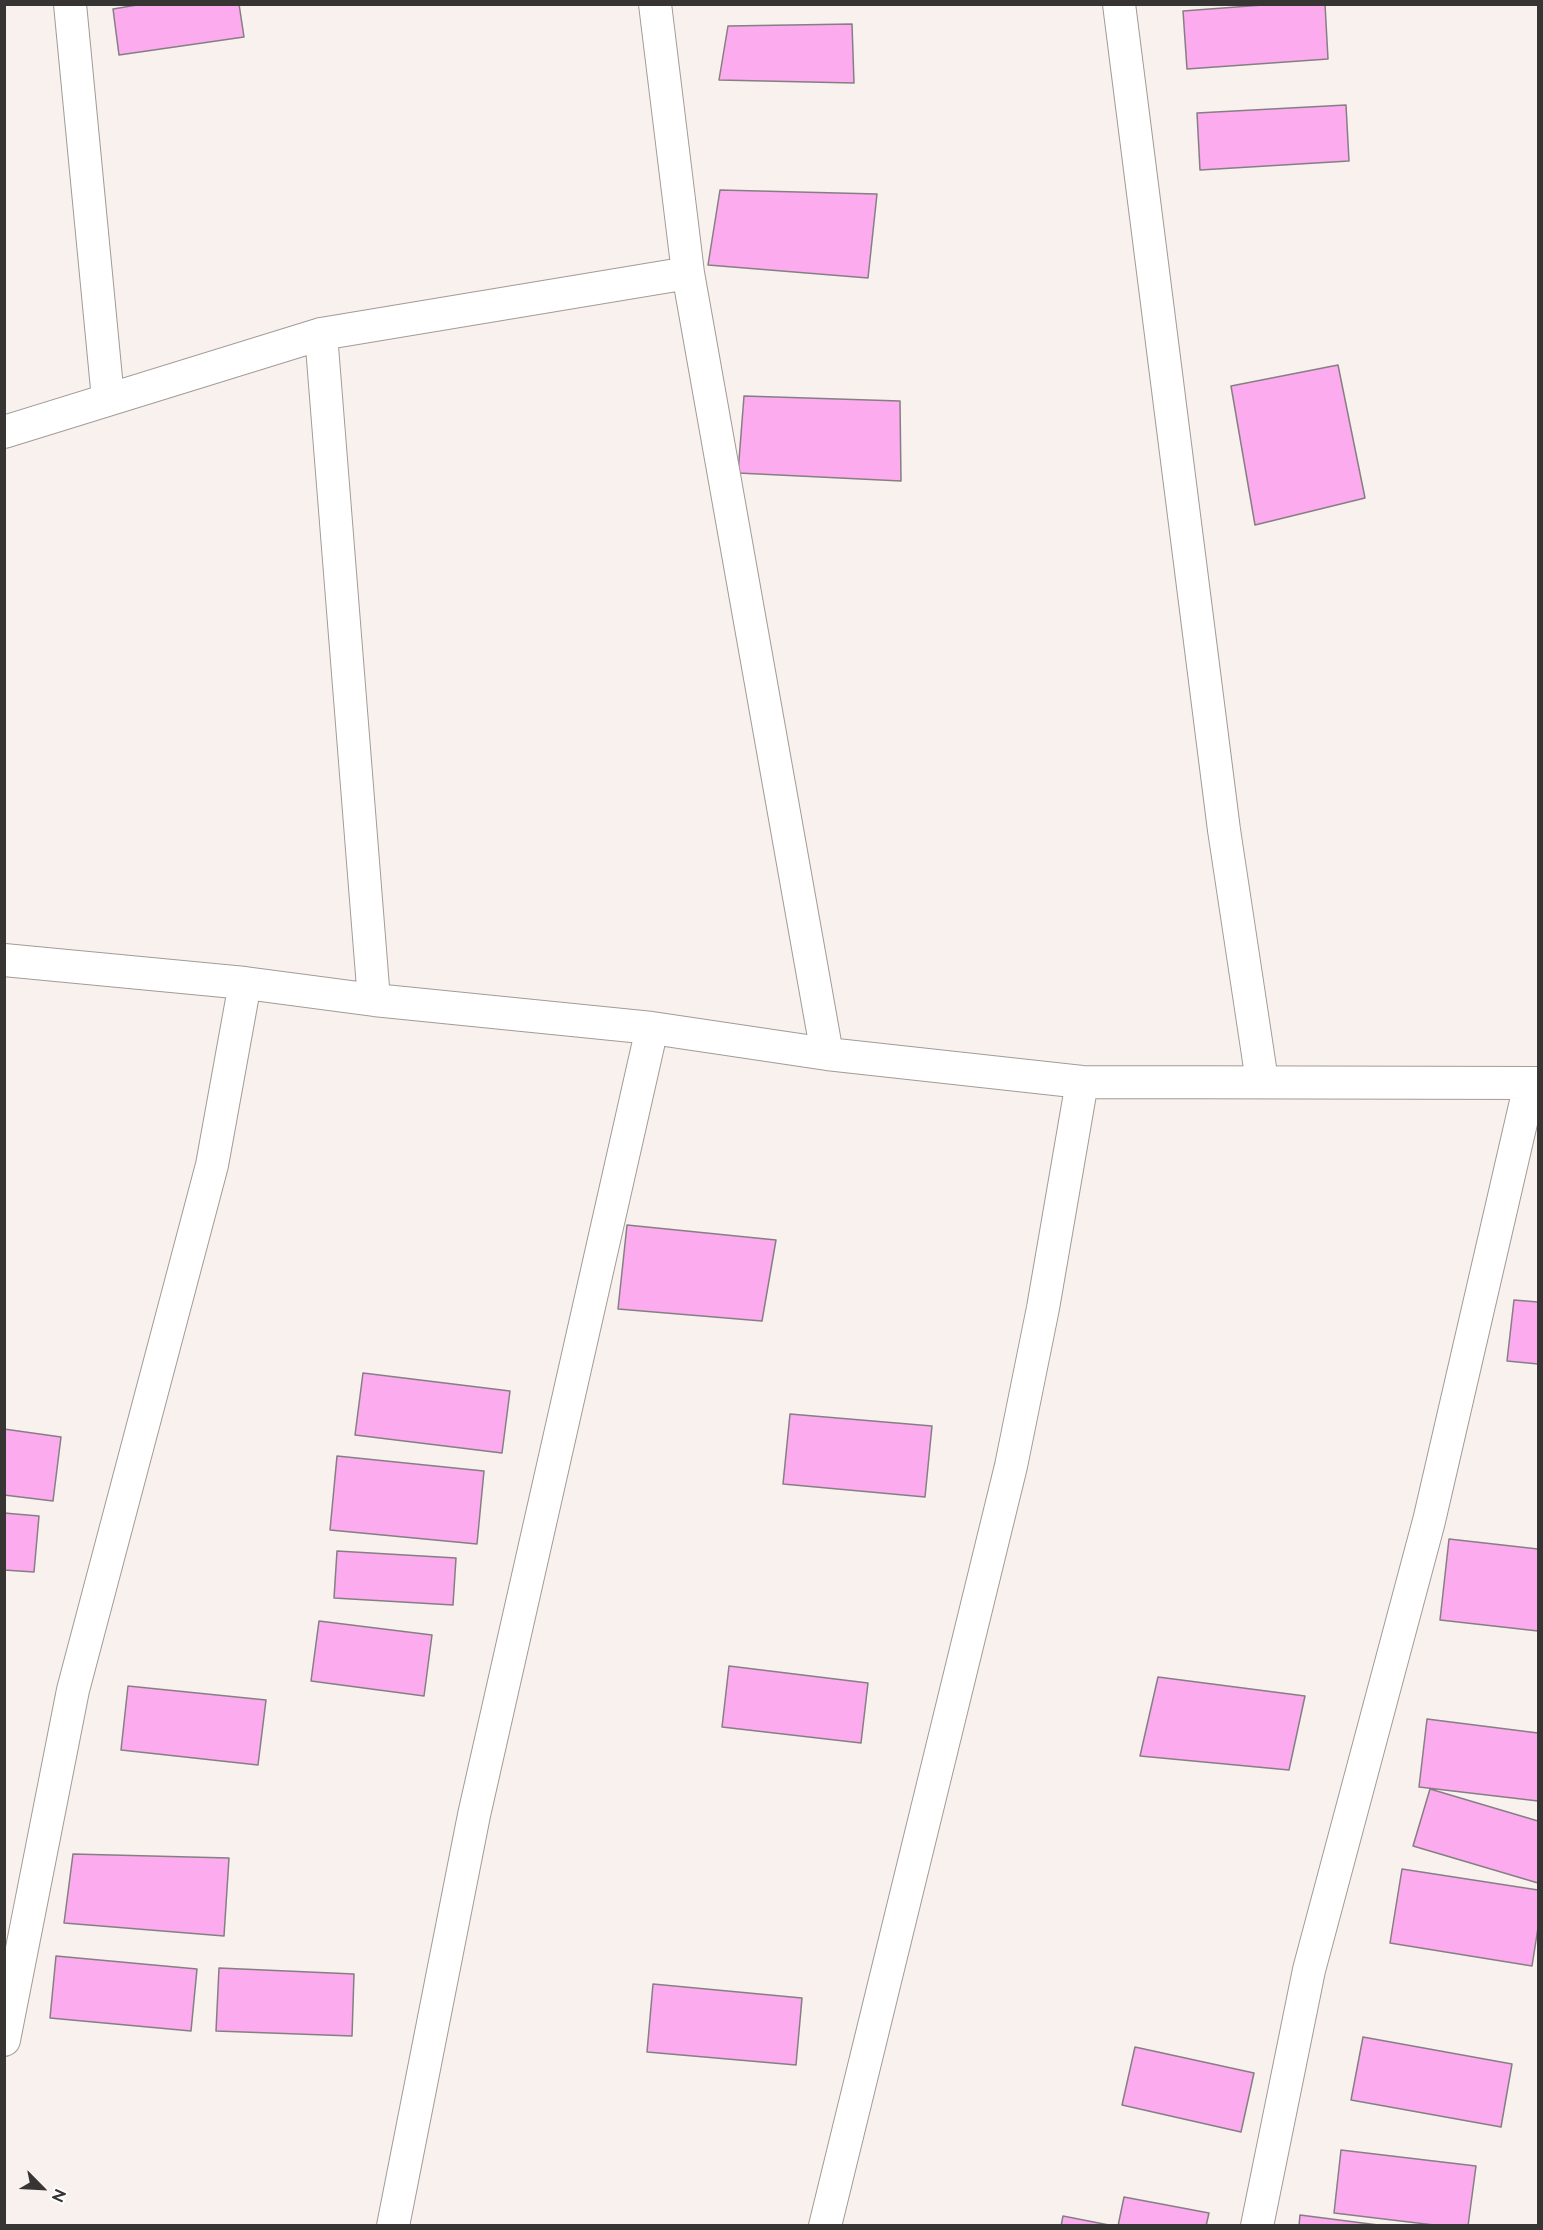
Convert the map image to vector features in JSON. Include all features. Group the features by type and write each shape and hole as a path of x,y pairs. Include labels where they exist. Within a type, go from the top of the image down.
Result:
{"street":[{"path":"70,4 108,399"},
{"path":"655,4 688,273 827,1054"},
{"path":"1119,4 1224,830 1262,1081"},
{"path":"4,432 321,334 688,273"},
{"path":"321,334 374,1000"},
{"path":"4,960 245,983 374,1000 652,1028 827,1054 1082,1082 1534,1084 1429,1521 1309,1970 1257,2226"},
{"path":"4,2040 73,1690 212,1165 245,983"},
{"path":"393,2226 474,1815 652,1028"},
{"path":"825,2226 1011,1466 1043,1308 1082,1082"}],"building":[{"path":"143,4 239,4 244,37 119,55 113,9"},
{"path":"1276,4 1325,4 1328,59 1187,69 1183,11"},
{"path":"852,24 854,83 719,80 728,26"},
{"path":"1346,105 1349,161 1200,170 1197,113"},
{"path":"720,190 877,194 868,278 708,265"},
{"path":"1338,365 1365,498 1255,525 1231,386"},
{"path":"744,396 900,401 901,481 738,473"},
{"path":"627,1225 776,1240 762,1321 618,1309"},
{"path":"1514,1300 1538,1302 1538,1364 1507,1361"},
{"path":"363,1373 510,1391 502,1453 355,1435"},
{"path":"790,1414 932,1426 925,1497 783,1484"},
{"path":"4,1429 61,1437 53,1501 4,1495"},
{"path":"337,1456 484,1471 477,1544 330,1530"},
{"path":"4,1513 39,1516 34,1572 4,1570"},
{"path":"1449,1539 1538,1549 1538,1631 1440,1620"},
{"path":"337,1551 456,1558 453,1605 334,1598"},
{"path":"319,1621 432,1635 424,1696 311,1681"},
{"path":"729,1666 868,1683 861,1743 722,1727"},
{"path":"1158,1677 1305,1696 1289,1770 1140,1756"},
{"path":"128,1686 266,1700 258,1765 121,1750"},
{"path":"1427,1719 1538,1733 1538,1801 1419,1787"},
{"path":"1430,1789 1538,1821 1538,1883 1413,1846"},
{"path":"73,1854 229,1858 224,1936 64,1923"},
{"path":"1402,1869 1538,1890 1538,1928 1532,1966 1390,1943"},
{"path":"56,1956 197,1969 191,2031 50,2018"},
{"path":"219,1968 354,1974 352,2036 216,2031"},
{"path":"653,1984 802,1998 796,2065 647,2052"},
{"path":"1363,2037 1512,2064 1501,2127 1351,2100"},
{"path":"1135,2047 1254,2073 1241,2132 1122,2105"},
{"path":"1341,2150 1476,2166 1468,2226 1442,2226 1334,2213"},
{"path":"1124,2197 1209,2213 1206,2226 1118,2226"},
{"path":"1300,2215 1386,2226 1299,2226"},
{"path":"1063,2216 1114,2226 1061,2226"}]}
